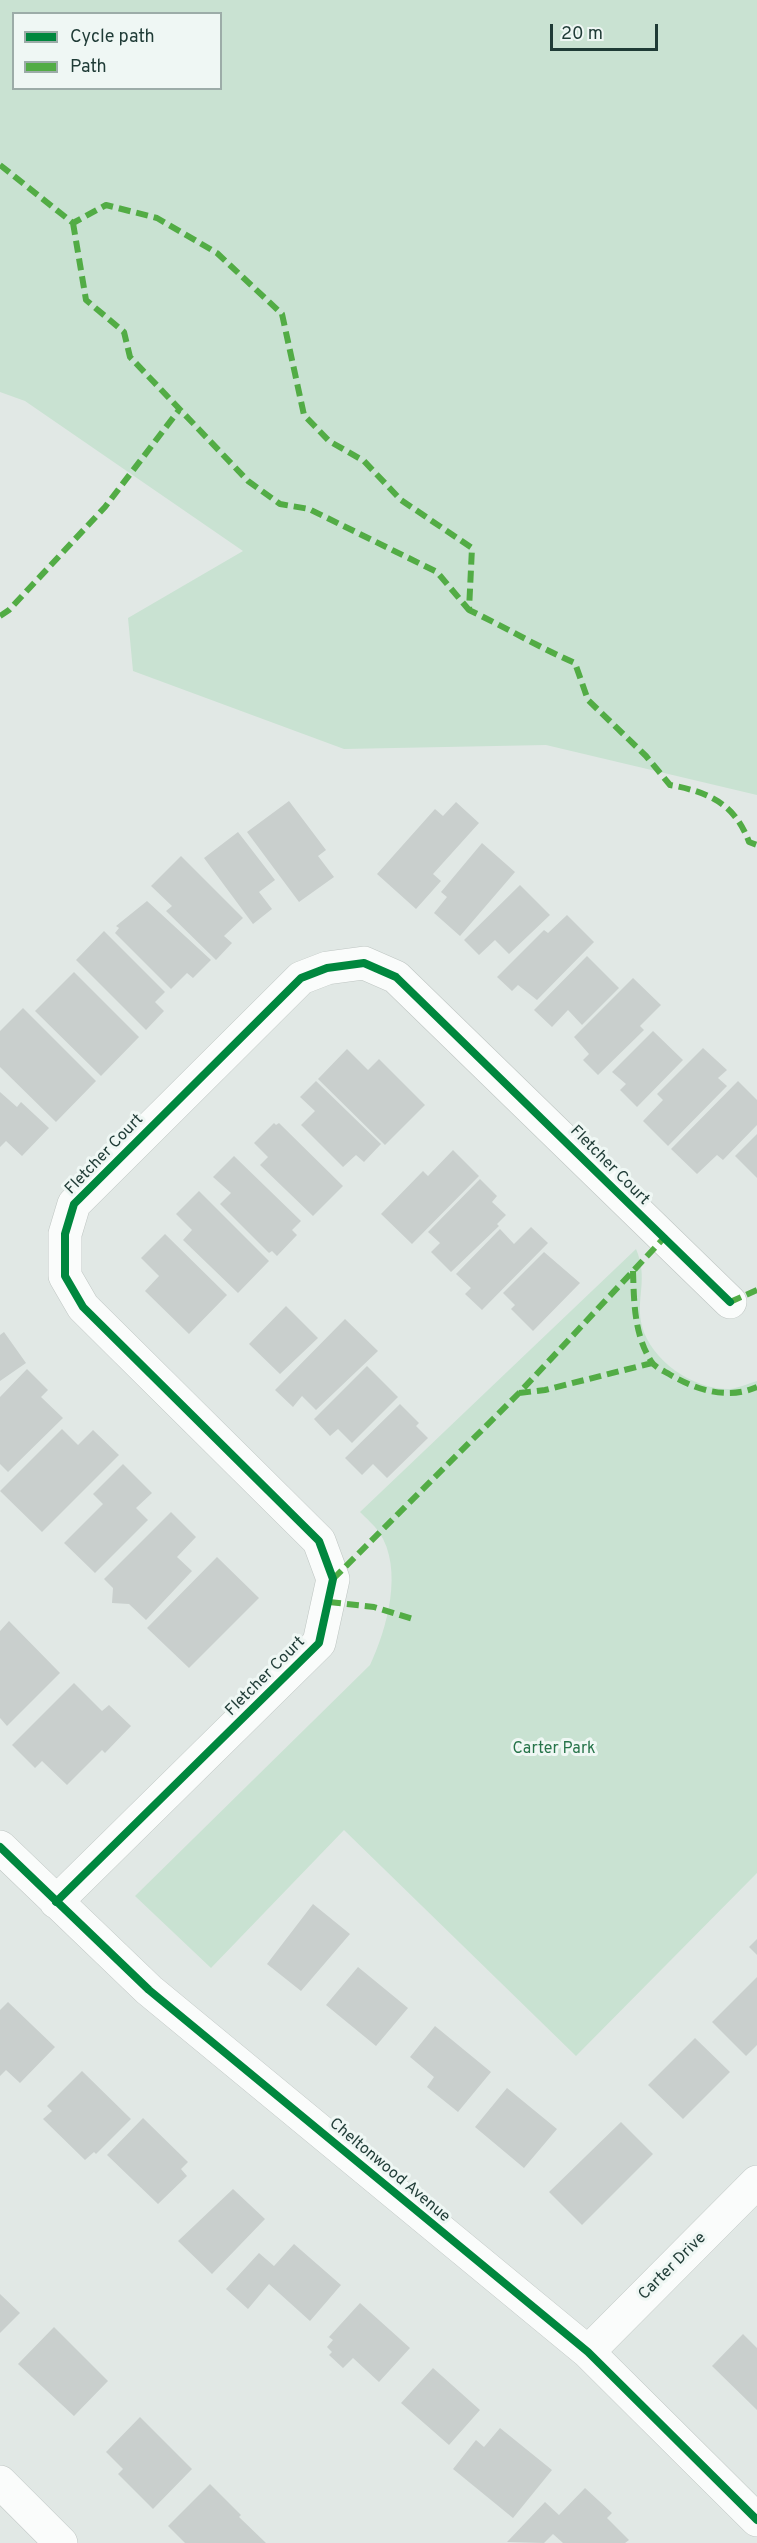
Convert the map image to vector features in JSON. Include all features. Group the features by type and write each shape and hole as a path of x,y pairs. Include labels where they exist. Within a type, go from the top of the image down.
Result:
{"street":[{"name":"Fletcher Court","path":"56,1902 319,1643 333,1579 319,1541 83,1307 65,1276 65,1234 74,1204 301,978 327,968 364,963 396,976 730,1302"},
{"name":"Cheltonwood Avenue","path":"0,1847 149,1990 588,2352 757,2520"},
{"name":"Carter Drive","path":"588,2352 757,2182"},
{"path":"0,2482 61,2543"}],"green space":[{"path":"0,0 757,0 757,795 546,745 344,749 133,671 128,618 243,551 25,401 0,392"},
{"name":"Carter Park","path":"636,1249 642,1279 640,1316 642,1326 654,1351 664,1362 689,1379 716,1388 730,1389 757,1381 757,1873 576,2056 344,1830 211,1968 135,1896 370,1665 387,1617 392,1581 391,1563 379,1532 360,1512"}],"building":[{"path":"289,801 326,850 318,856 334,877 299,902 247,832"},
{"path":"456,802 479,823 433,874 441,881 416,909 377,874 435,809 443,816"},
{"path":"238,832 275,880 259,892 272,909 253,924 204,858"},
{"path":"482,843 515,872 460,936 434,913 447,897 441,892"},
{"path":"181,856 243,918 224,936 232,943 216,960 166,911 172,906 151,886"},
{"path":"520,885 550,915 509,954 495,940 479,955 464,940"},
{"path":"147,901 211,960 193,978 187,973 171,989 115,933 119,928 116,926"},
{"path":"567,915 594,942 537,1000 518,985 512,991 497,977 544,930 548,933"},
{"path":"104,931 165,992 155,1002 164,1011 146,1030 76,960"},
{"path":"587,956 619,988 582,1025 568,1010 552,1027 534,1010"},
{"path":"74,972 139,1037 101,1076 35,1011"},
{"path":"633,978 661,1005 640,1026 644,1030 598,1075 583,1060 589,1054 574,1037"},
{"path":"23,1008 96,1081 56,1122 0,1067 0,1031"},
{"path":"653,1031 683,1060 637,1107 620,1090 626,1084 612,1072"},
{"path":"703,1048 727,1070 718,1078 727,1086 668,1146 643,1121 663,1100 657,1094"},
{"path":"347,1049 368,1070 379,1059 425,1105 385,1145 318,1079"},
{"path":"316,1081 381,1144 364,1162 356,1155 343,1167 301,1125 315,1111 300,1097"},
{"path":"738,1081 757,1100 757,1125 723,1160 717,1155 697,1174 671,1149"},
{"path":"0,1092 17,1107 21,1102 49,1128 22,1156 6,1141 0,1147"},
{"path":"274,1123 276,1125 279,1123 343,1186 313,1216 260,1165 268,1157 254,1143"},
{"path":"757,1134 757,1178 735,1156"},
{"path":"453,1150 479,1176 412,1244 381,1214 423,1171 428,1176"},
{"path":"234,1156 301,1221 292,1230 297,1235 277,1256 272,1251 269,1253 220,1204 231,1193 213,1177"},
{"path":"480,1179 497,1196 492,1202 506,1215 497,1224 499,1226 451,1272 431,1252 440,1243 428,1232"},
{"path":"199,1191 269,1261 238,1293 183,1240 192,1230 176,1214"},
{"path":"531,1227 548,1243 482,1310 465,1294 471,1288 456,1274 500,1229 514,1244"},
{"path":"165,1234 227,1295 189,1334 145,1291 159,1276 141,1258"},
{"path":"544,1252 580,1283 533,1331 511,1309 515,1305 503,1293"},
{"path":"286,1306 318,1338 280,1374 249,1344"},
{"path":"345,1319 378,1351 316,1410 302,1396 293,1407 275,1390"},
{"path":"4,1332 26,1363 0,1381 0,1335"},
{"path":"367,1366 398,1397 352,1443 338,1429 330,1436 314,1419"},
{"path":"27,1369 48,1390 41,1397 63,1418 8,1472 0,1464 0,1397"},
{"path":"400,1404 419,1423 416,1426 428,1438 387,1478 373,1464 362,1475 345,1458"},
{"path":"62,1429 78,1445 93,1430 119,1455 42,1532 0,1491"},
{"path":"123,1464 152,1493 136,1508 148,1520 95,1573 64,1543 103,1504 93,1494"},
{"path":"171,1512 196,1537 177,1557 192,1571 146,1620 129,1604 112,1603 113,1588 104,1579"},
{"path":"217,1557 259,1598 189,1668 147,1628"},
{"path":"9,1621 60,1673 7,1726 0,1718 0,1631"},
{"path":"74,1683 102,1711 109,1705 131,1726 105,1753 102,1750 67,1785 42,1761 35,1768 12,1745"},
{"path":"313,1904 350,1934 301,1991 267,1964"},
{"path":"757,1939 757,1955 749,1947"},
{"path":"358,1967 408,2008 376,2046 326,2005"},
{"path":"757,1977 757,2045 746,2056 712,2022"},
{"path":"8,2002 55,2047 20,2083 6,2070 0,2076 0,2010"},
{"path":"435,2026 491,2072 458,2112 427,2087 434,2077 410,2057"},
{"path":"695,2038 730,2072 683,2119 648,2085"},
{"path":"82,2071 131,2119 96,2154 94,2152 85,2160 43,2119 52,2111 47,2106"},
{"path":"507,2088 557,2129 524,2168 475,2127"},
{"path":"143,2118 188,2162 181,2169 187,2176 158,2204 107,2155"},
{"path":"621,2122 653,2154 582,2225 549,2192"},
{"path":"233,2189 265,2219 212,2274 178,2241"},
{"path":"294,2244 341,2285 310,2321 269,2284 248,2309 226,2289 259,2253 274,2266"},
{"path":"0,2294 20,2313 0,2333"},
{"path":"360,2303 410,2348 379,2382 353,2358 343,2368 329,2355 332,2352 327,2347 333,2340 329,2337"},
{"path":"54,2327 108,2381 74,2416 18,2364"},
{"path":"743,2334 757,2348 757,2410 712,2366"},
{"path":"433,2368 480,2410 449,2445 401,2403"},
{"path":"140,2417 192,2469 153,2509 118,2474 123,2469 106,2452"},
{"path":"500,2428 552,2470 513,2518 453,2469 476,2440 484,2447"},
{"path":"210,2484 266,2543 185,2543 168,2526"},
{"path":"585,2488 612,2513 607,2518 629,2540 625,2543 563,2543 553,2534 544,2543 507,2542 545,2502 559,2515"}],"marked path":[{"path":"0,165 73,223 106,205 157,218 217,253 282,314 304,415 329,441 364,461 401,500 472,548 469,610 575,663 588,700 646,756 670,785 697,792 719,802 736,818 749,842 757,845"},
{"path":"73,223 86,300 124,332 130,357 248,481 280,504 309,509 437,572 469,610"},
{"path":"0,616 9,610 105,507 179,410"},
{"path":"333,1579 519,1393 663,1239"},
{"path":"633,1271 638,1329 645,1351 654,1365 679,1380 701,1389 734,1393 757,1387"},
{"path":"730,1302 757,1290"},
{"path":"519,1393 545,1390 652,1363"},
{"path":"329,1602 374,1607 416,1620"}],"cycle path":[{"path":"56,1902 319,1643 333,1579 319,1541 83,1307 65,1276 65,1234 74,1204 301,978 327,968 364,963 396,977 730,1302"},
{"path":"0,1847 149,1990 588,2352 757,2520"}]}
